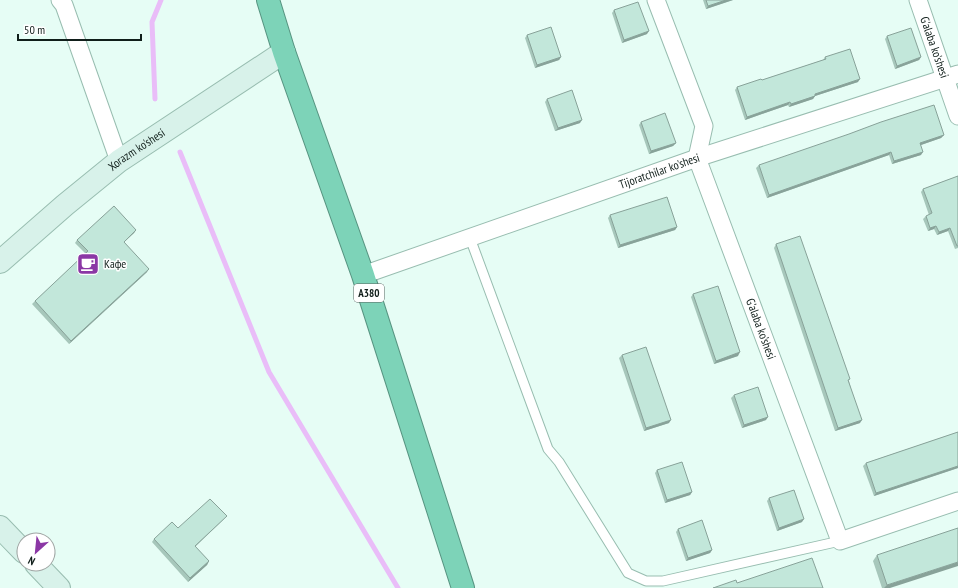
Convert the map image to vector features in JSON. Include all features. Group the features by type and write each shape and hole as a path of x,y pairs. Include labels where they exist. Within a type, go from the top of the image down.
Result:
{"highway":[{"name":"A380","path":"268,0 284,52 363,275 463,588"}],"street":[{"path":"60,0 119,161"},
{"path":"656,0 704,126 697,158"},
{"name":"G'alaba ko'shesi","path":"918,0 951,77 958,116"},
{"name":"Xorazm ko'shesi","path":"0,262 65,205 119,161 284,52"},
{"name":"Tijoratchilar ko'shesi","path":"363,275 697,158 951,77"},
{"name":"G'alaba ko'shesi","path":"697,158 840,541"},
{"path":"840,541 958,501"},
{"path":"0,527 16,544"},
{"path":"44,572 59,588"}],"lane":[{"path":"470,238 548,449 560,462 628,573 646,580 663,581 840,541"}],"building":[{"path":"706,0 726,0 708,6"},
{"path":"638,2 649,31 624,40 614,10"},
{"path":"551,27 561,57 537,65 527,35"},
{"path":"911,28 921,57 897,66 887,36"},
{"path":"850,49 860,79 815,94 815,96 791,104 790,102 747,117 737,87 826,59 825,57"},
{"path":"572,90 582,120 558,128 547,99"},
{"path":"934,105 944,135 920,143 923,152 894,161 891,152 769,195 759,165"},
{"path":"665,113 676,143 651,151 641,122"},
{"path":"958,176 957,246 950,228 939,232 936,226 930,228 926,216 932,213 923,189"},
{"path":"667,197 677,227 620,245 610,215"},
{"path":"114,206 136,230 124,242 149,269 71,341 35,301 88,251 77,240"},
{"path":"800,236 850,379 848,380 862,420 838,428 776,244"},
{"path":"718,286 740,352 716,361 693,294"},
{"path":"646,347 671,420 646,428 622,355"},
{"path":"758,387 768,417 744,425 734,395"},
{"path":"958,432 958,466 876,493 866,463"},
{"path":"682,462 692,492 667,500 657,470"},
{"path":"794,490 804,519 779,528 769,498"},
{"path":"210,499 227,516 195,546 209,561 190,578 154,539 172,522 178,528"},
{"path":"702,520 712,550 688,558 678,529"},
{"path":"958,528 958,562 887,585 877,555"},
{"path":"812,558 823,588 713,588 736,580 737,583"}],"waterway":[{"path":"155,99 152,22 161,0"},
{"path":"180,152 269,372 398,588"}],"place":[{"name":"Кафе","path":"88,264"}]}
